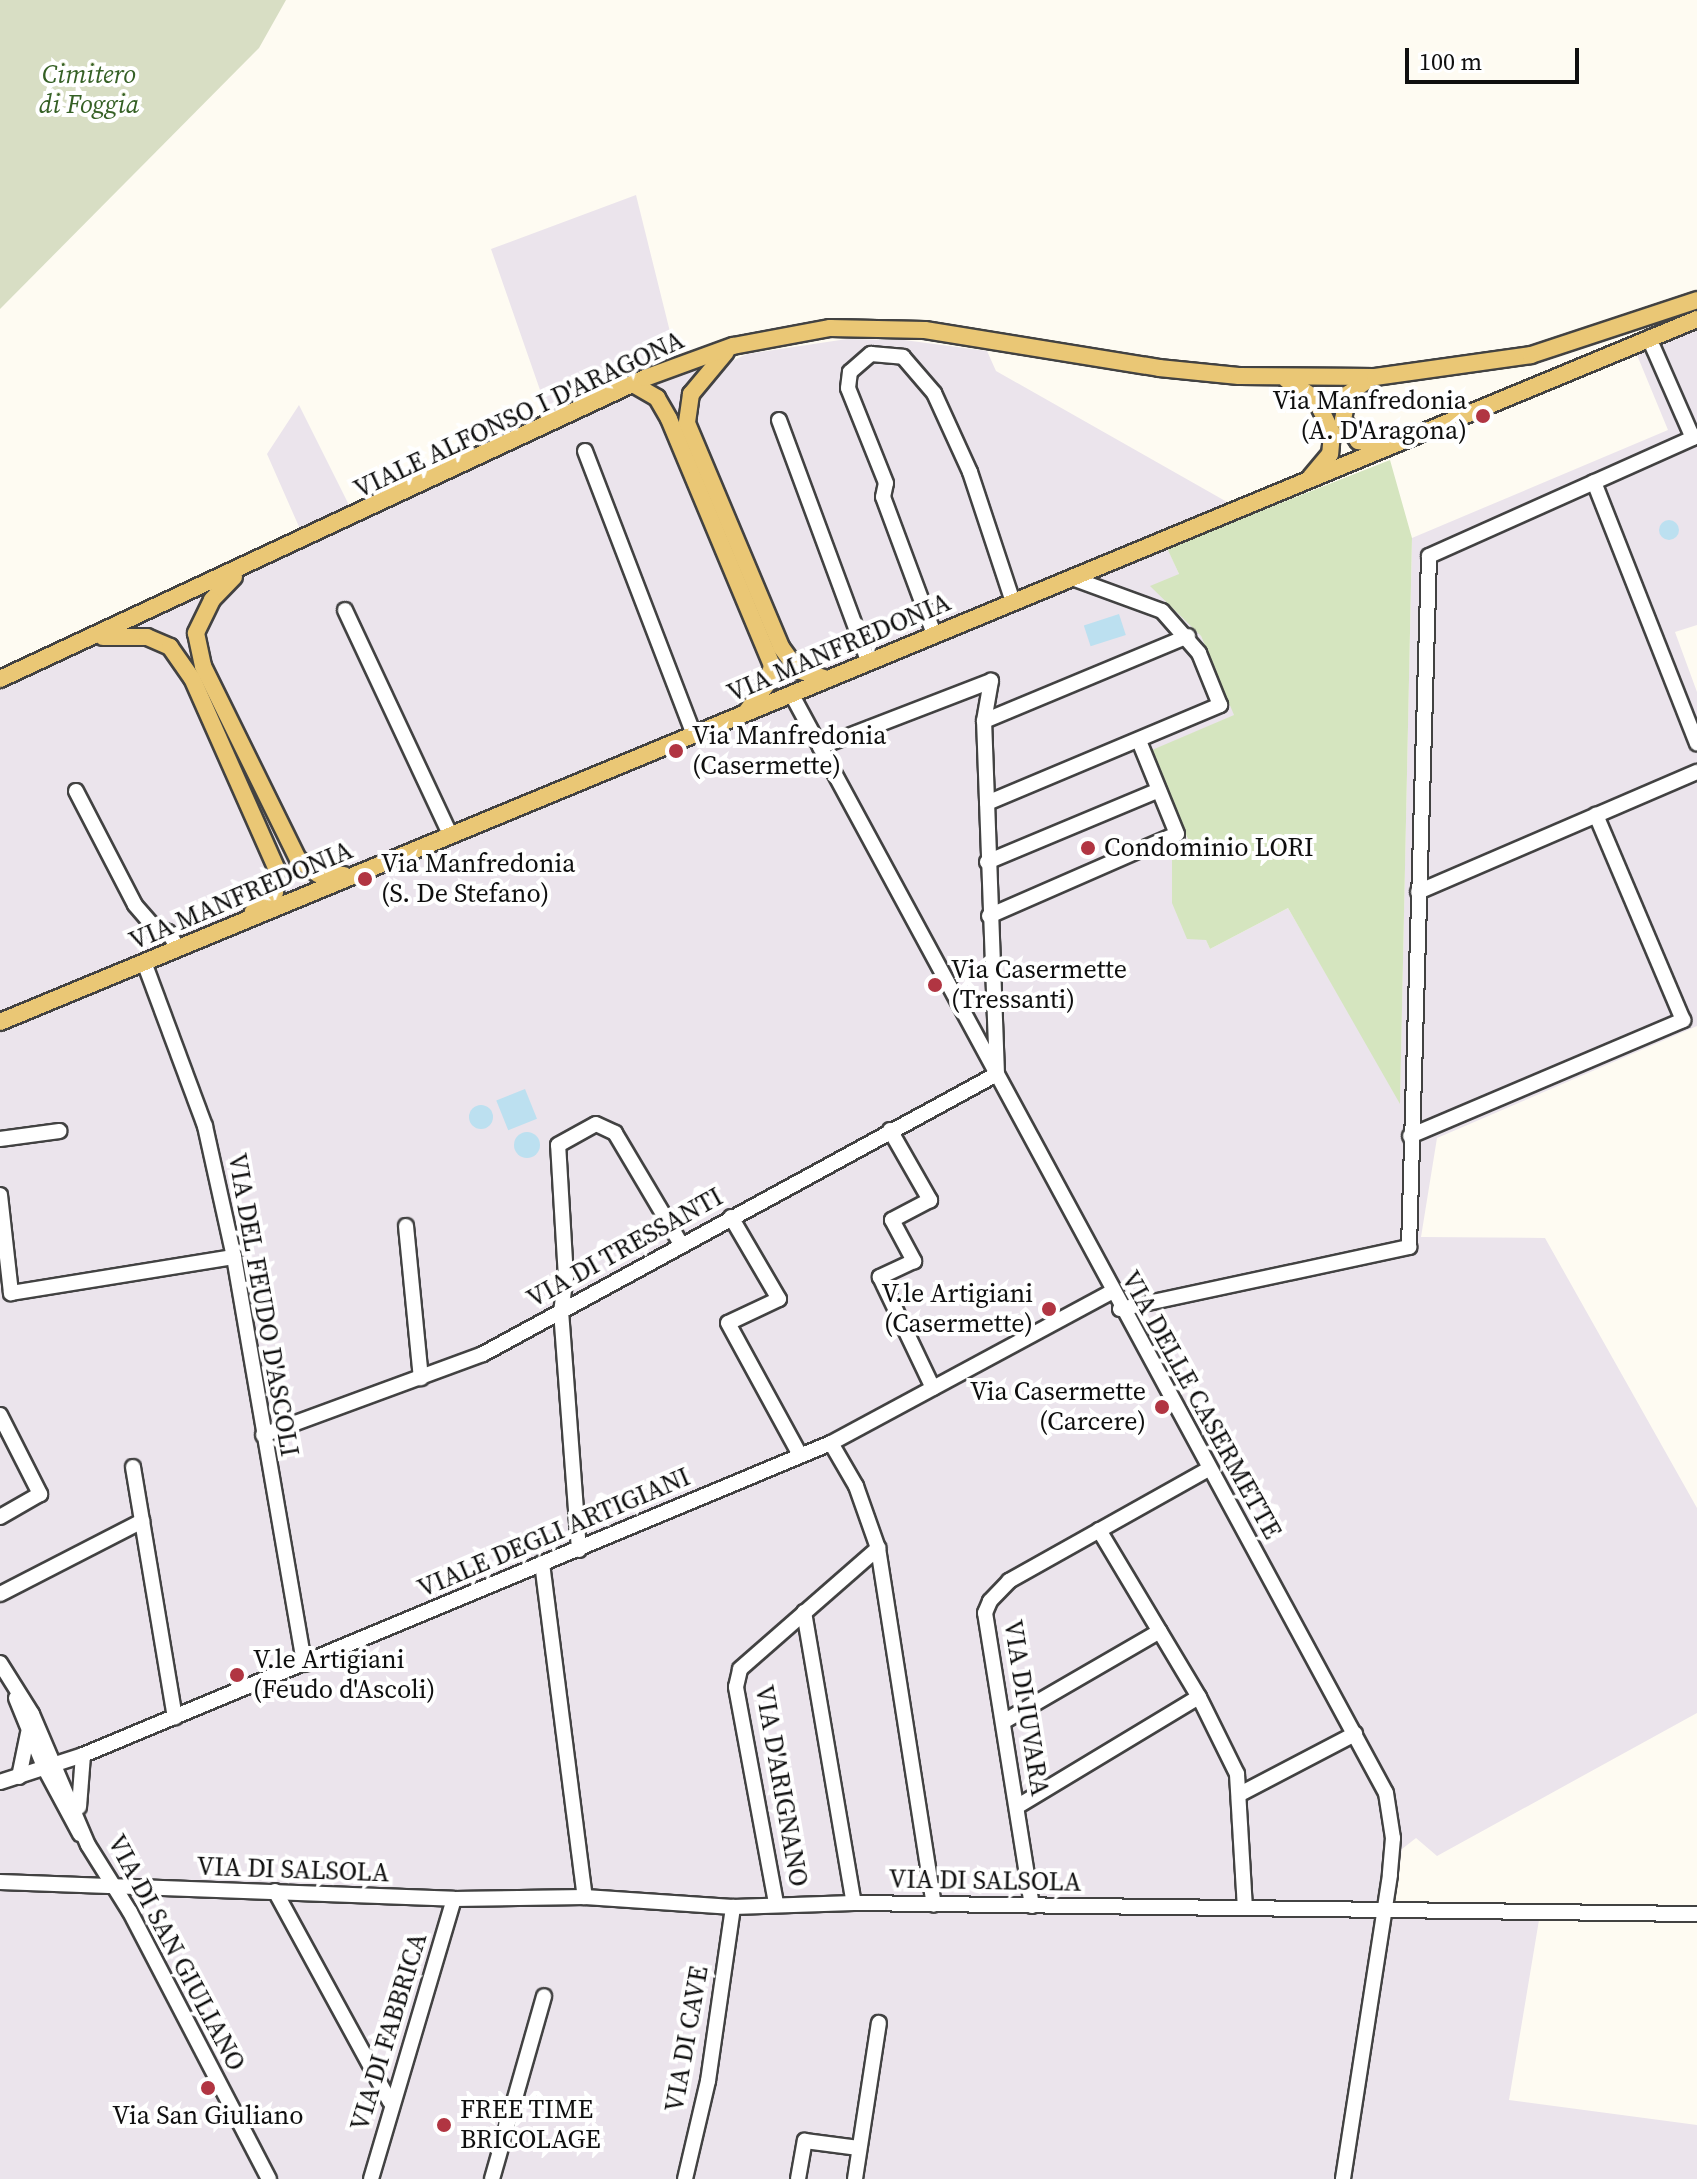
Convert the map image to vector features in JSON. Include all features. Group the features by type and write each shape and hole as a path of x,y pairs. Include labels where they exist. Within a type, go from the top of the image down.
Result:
{"main road":[{"path":"1399,443 1361,442 1344,424 1348,394 1375,377 1531,355 1697,300"},
{"name":"VIA MANFREDONIA","path":"0,1022 1697,319"},
{"name":"VIALE ALFONSO I D'ARAGONA","path":"0,679 241,570 633,384 733,346 830,328 925,330 1159,368 1278,377 1375,377"},
{"path":"733,346 691,394 687,423 781,647 798,670 828,679"},
{"path":"1278,377 1314,396 1332,433 1325,462 1303,483"},
{"path":"633,384 657,398 669,419 772,665 768,683 745,713"},
{"path":"241,570 212,600 196,633 203,666 298,859 318,874 353,875"},
{"path":"90,638 147,637 170,647 192,678 277,870 275,892 238,922"}],"street":[{"path":"1120,1309 1409,1247 1429,556 1695,437 1649,338"},
{"path":"934,634 883,497 886,483 848,388 857,360 871,354 903,357 934,393 970,472 1013,602"},
{"path":"779,420 868,661"},
{"path":"585,451 694,735"},
{"path":"1594,482 1697,743"},
{"path":"987,803 1220,705 1188,636 1162,611 1072,578"},
{"path":"345,610 450,834"},
{"path":"984,721 1188,636"},
{"path":"820,747 991,681 984,721 997,1074"},
{"name":"VIA DELLE CASERMETTE","path":"792,695 1207,1470 1376,1767 1392,1814 1385,1909 1343,2179"},
{"path":"989,916 1177,834 1139,741"},
{"path":"1418,892 1697,772"},
{"path":"987,862 1159,790"},
{"path":"76,791 135,905 153,926 168,932 178,948"},
{"path":"1410,1136 1683,1020 1596,815"},
{"name":"VIA DEL FEUDO D'ASCOLI","path":"144,962 205,1126 234,1257 304,1664"},
{"name":"VIA DI TRESSANTI","path":"263,1435 483,1354 997,1074"},
{"path":"579,1550 561,1312 566,1278 558,1145 596,1124 615,1133 681,1244"},
{"path":"890,1130 930,1200 892,1220 914,1261 880,1277 933,1388"},
{"path":"0,1139 59,1131"},
{"path":"0,1195 11,1293 234,1257"},
{"path":"731,1217 779,1299 728,1323 800,1455"},
{"path":"406,1226 421,1378"},
{"name":"VIALE DEGLI ARTIGIANI","path":"0,1782 83,1755 831,1443 1111,1292"},
{"path":"0,1415 40,1494 0,1517"},
{"path":"831,1443 862,1500 878,1548 934,1905"},
{"path":"133,1467 175,1717"},
{"name":"VIA DI IUVARA","path":"1032,1906 985,1613 990,1601 1009,1581 1207,1470"},
{"path":"0,1594 142,1521"},
{"path":"1099,1530 1199,1697 1237,1774 1245,1908"},
{"name":"VIA D'ARIGNANO","path":"776,1903 736,1687 746,1660 878,1548"},
{"path":"542,1563 585,1897"},
{"path":"804,1612 854,1903"},
{"path":"1003,1722 1160,1631"},
{"name":"VIA DI SAN GIULIANO","path":"0,1663 14,1690 32,1714 51,1767 79,1815 88,1845 110,1887 130,1912 269,2179"},
{"path":"14,1690 28,1732 51,1767 88,1845"},
{"path":"1018,1806 1199,1697"},
{"path":"19,1777 28,1732"},
{"path":"1240,1794 1355,1734"},
{"path":"79,1815 77,1781 83,1755"},
{"name":"VIA DI SALSOLA","path":"0,1882 454,1899 585,1897 733,1907 776,1903 854,1903 1697,1914"},
{"path":"275,1891 390,2102"},
{"name":"VIA DI FABBRICA","path":"371,2179 390,2102 454,1899"},
{"name":"VIA DI CAVE","path":"685,2179 708,2081 733,1907"},
{"path":"492,2179 544,1996"},
{"path":"855,2179 879,2023"},
{"path":"798,2179 805,2141 859,2148"}],"shaded area":[{"path":"636,195 676,356 719,367 747,354 847,339 904,340 987,351 996,371 1250,515 1168,549 1179,574 1169,600 1201,636 1235,715 1152,751 1188,840 1172,859 1210,949 1288,908 1400,1101 1412,538 1668,430 1637,355 1697,330 1697,625 1675,632 1697,692 1697,1026 1437,1138 1421,1237 1545,1238 1697,1508 1697,1713 1437,1856 1416,1838 1402,1849 1393,1918 1539,1920 1509,2100 1697,2125 1697,2179 0,2179 0,670 300,529 267,454 299,405 350,507 548,413 491,249"}],"green space":[{"name":"Cimitero di Foggia","path":"0,0 286,0 259,48 0,309"},
{"path":"1390,460 1412,538 1400,1104 1288,908 1210,949 1206,940 1187,939 1172,903 1172,859 1188,839 1152,750 1234,715 1201,636 1150,586 1179,574 1167,548"}],"water":[{"path":"1669,520 1676,523 1679,530 1676,537 1669,540 1662,537 1659,530 1662,523"},
{"path":"1119,614 1126,635 1091,646 1084,625"},
{"path":"525,1089 537,1119 508,1130 496,1101"},
{"path":"481,1105 492,1112 493,1117 486,1128 481,1129 470,1122 469,1117 476,1106"},
{"path":"527,1132 536,1136 540,1145 536,1154 527,1158 518,1154 514,1145 518,1136"}],"place":[{"name":"Via Manfredonia (A. D'Aragona)","path":"1483,416"},
{"name":"Via Manfredonia (Casermette)","path":"676,751"},
{"name":"Condominio LORI","path":"1088,848"},
{"name":"Via Manfredonia (S. De Stefano)","path":"365,879"},
{"name":"Via Casermette (Tressanti)","path":"935,985"},
{"name":"V.le Artigiani (Casermette)","path":"1049,1309"},
{"name":"Via Casermette (Carcere)","path":"1162,1407"},
{"name":"V.le Artigiani (Feudo d'Ascoli)","path":"237,1675"},
{"name":"Via San Giuliano","path":"208,2088"},
{"name":"FREE TIME BRICOLAGE","path":"444,2125"}]}
